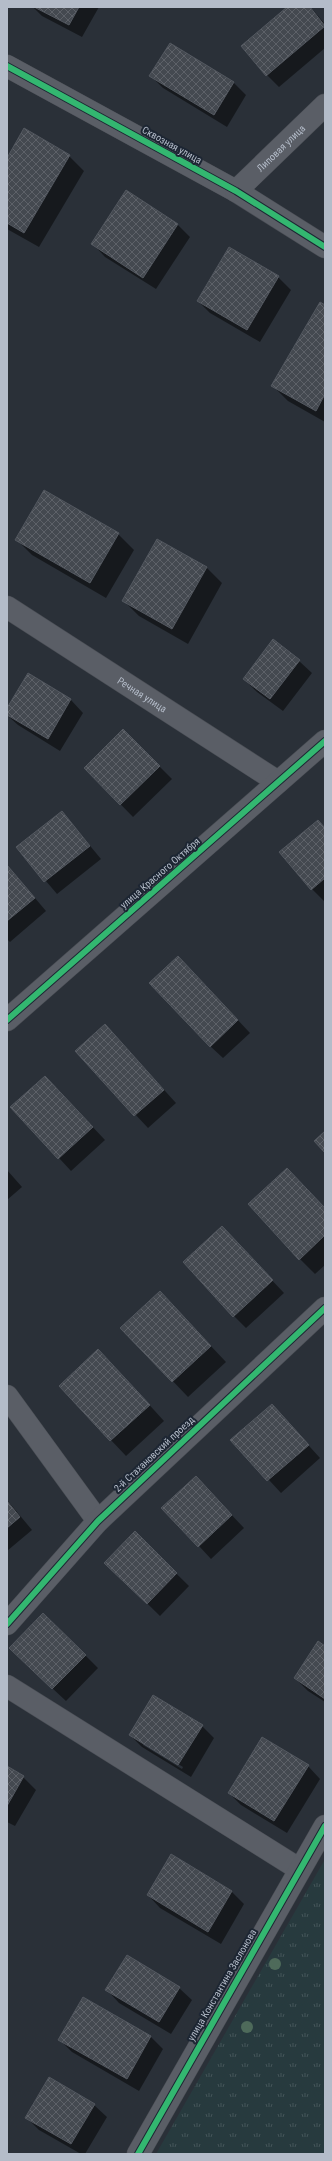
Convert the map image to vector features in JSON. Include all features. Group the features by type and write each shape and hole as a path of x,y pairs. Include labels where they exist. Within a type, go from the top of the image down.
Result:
{"street":[{"name":"Сквозная улица","path":"7,66 236,191 325,247"},
{"name":"Липовая улица","path":"236,191 325,105"},
{"name":"Речная улица","path":"7,607 278,782"},
{"name":"улица Красного Октября","path":"7,1020 325,741"},
{"name":"2-й Стахановский проезд","path":"7,1624 98,1521 325,1308"},
{"path":"7,1396 98,1521"},
{"path":"7,1686 299,1869"},
{"name":"улица Константина Заслонова","path":"138,2154 299,1869 325,1826"}],"green space":[{"path":"325,1858 325,2154 156,2154 324,1861"}],"building":[{"path":"34,7 79,7 69,25"},
{"path":"287,7 310,7 325,26 266,76 241,46"},
{"path":"170,43 234,82 214,115 149,76"},
{"path":"24,128 70,155 24,233 7,223 7,158"},
{"path":"126,190 178,224 143,278 91,244"},
{"path":"229,247 279,276 247,330 197,301"},
{"path":"320,302 325,305 325,394 316,411 271,386"},
{"path":"44,490 119,533 90,583 15,540"},
{"path":"157,539 207,567 172,629 122,601"},
{"path":"273,639 300,660 270,699 243,679"},
{"path":"28,673 71,699 48,739 7,715 7,708"},
{"path":"123,729 160,766 120,805 84,768"},
{"path":"62,811 90,846 44,882 16,847"},
{"path":"318,820 325,828 325,878 311,890 279,852"},
{"path":"7,865 35,898 7,921"},
{"path":"178,956 238,1020 210,1047 149,983"},
{"path":"105,1024 164,1090 134,1116 75,1051"},
{"path":"45,1076 93,1127 58,1159 10,1107"},
{"path":"325,1131 325,1153 314,1141"},
{"path":"287,1168 325,1208 325,1235 299,1260 248,1204"},
{"path":"222,1226 273,1280 233,1317 183,1262"},
{"path":"160,1291 211,1346 172,1382 120,1328"},
{"path":"98,1349 150,1405 110,1441 59,1386"},
{"path":"272,1404 309,1445 267,1481 230,1440"},
{"path":"196,1476 232,1515 198,1547 161,1508"},
{"path":"7,1501 20,1517 7,1528"},
{"path":"135,1531 177,1573 147,1604 104,1563"},
{"path":"43,1613 86,1655 52,1689 9,1648"},
{"path":"318,1641 325,1646 325,1699 294,1678"},
{"path":"153,1695 203,1725 178,1765 129,1735"},
{"path":"262,1737 309,1765 274,1821 228,1793"},
{"path":"7,1766 24,1776 7,1806"},
{"path":"171,1854 232,1891 208,1932 147,1895"},
{"path":"127,1955 180,1987 159,2022 105,1990"},
{"path":"83,1997 151,2036 127,2079 58,2040"},
{"path":"49,2077 95,2104 71,2144 25,2118"}],"cycle path":[{"path":"7,66 236,191 325,247"},
{"path":"7,1020 325,741"},
{"path":"7,1624 98,1521 325,1308"},
{"path":"138,2154 325,1826"}]}
